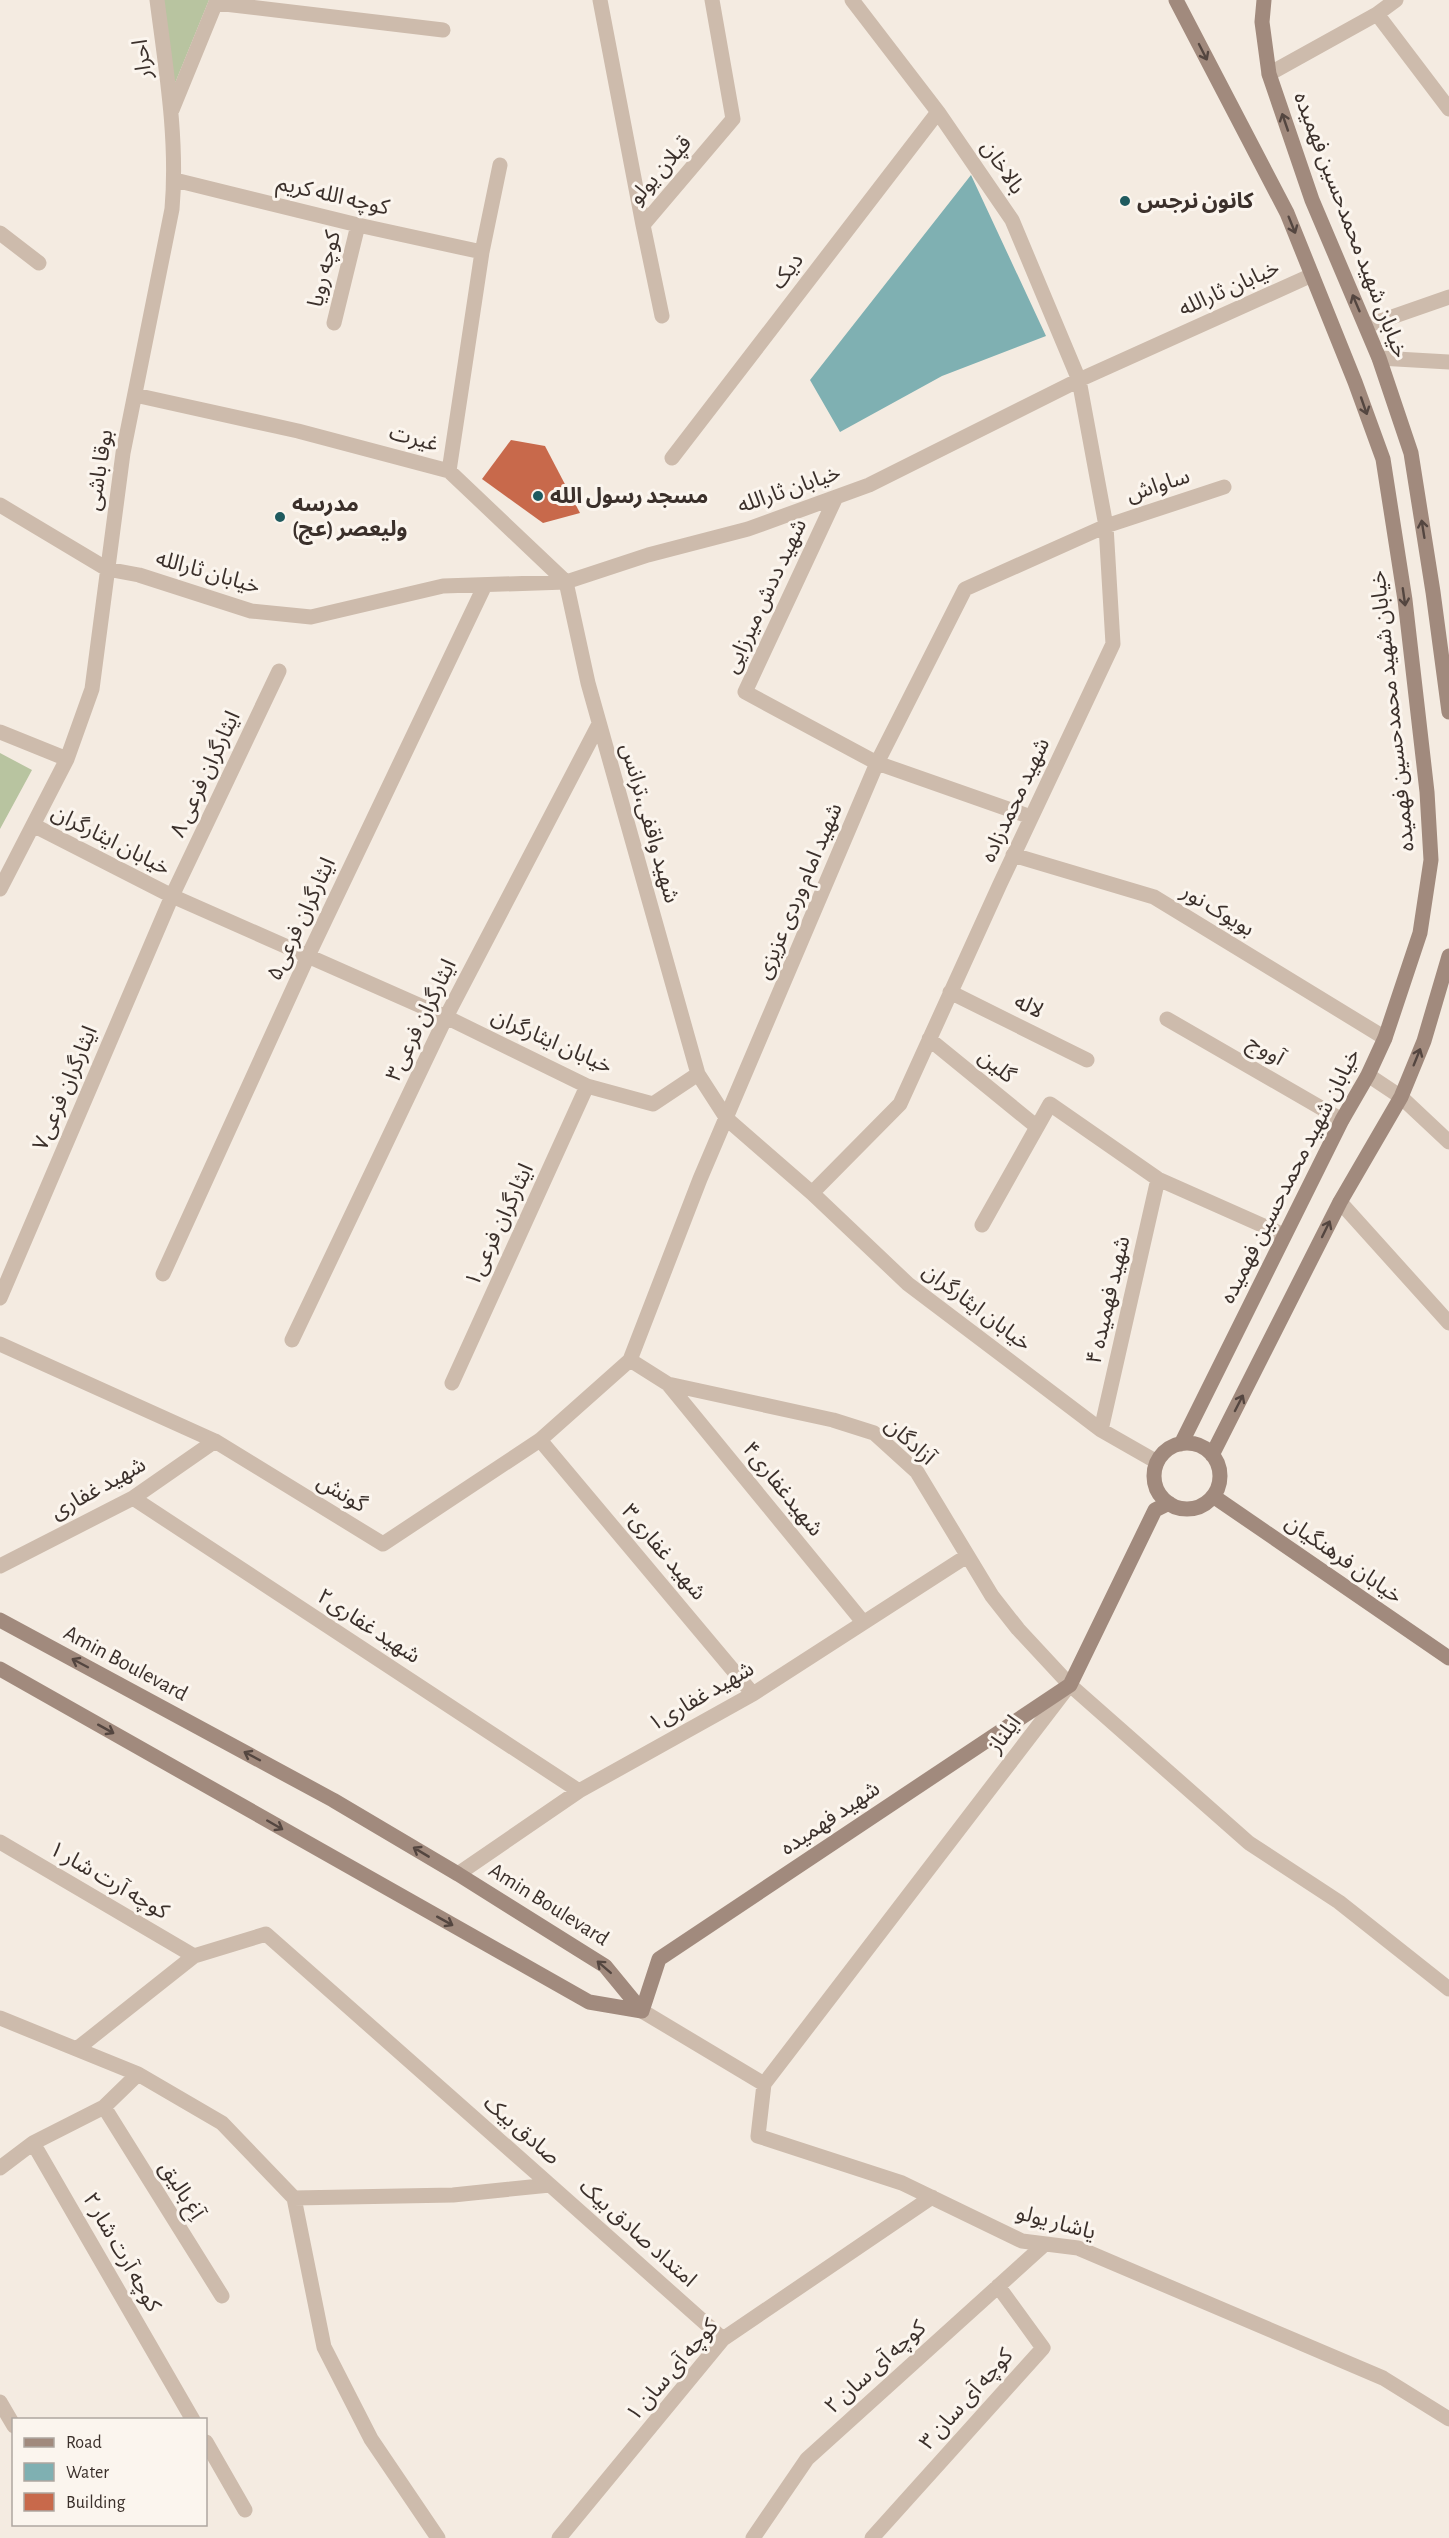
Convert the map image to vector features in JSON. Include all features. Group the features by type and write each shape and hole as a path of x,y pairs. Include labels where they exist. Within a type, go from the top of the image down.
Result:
{"main road":[{"name":"خیابان شهید محمدحسین فهمیده","path":"1176,0 1287,213 1356,382 1383,459 1405,600 1427,792 1431,860 1420,933 1385,1038 1284,1235 1181,1444"},
{"name":"خیابان شهید محمدحسین فهمیده","path":"1264,0 1262,22 1269,74 1312,200 1379,358 1411,453 1449,712"},
{"path":"1212,1455 1340,1202 1401,1096 1424,1041 1449,956"},
{"path":"1191,1443 1201,1446 1212,1455 1220,1470 1220,1481 1213,1496 1201,1506 1190,1509 1179,1508 1161,1496 1155,1486 1154,1475 1157,1462 1162,1454 1181,1444 1191,1443"},
{"name":"خیابان فرهنگیان","path":"1213,1496 1449,1658"},
{"path":"1070,1684 1155,1510 1169,1503"},
{"name":"Amin Boulevard","path":"0,1620 333,1800 458,1874 605,1966 642,2011"},
{"path":"0,1669 589,2002 642,2011"},
{"name":"شهید فهمیده","path":"642,2011 659,1959 1070,1684"}],"street":[{"name":"احرار","path":"158,0 171,113"},
{"name":"قپلان یولو","path":"600,0 643,225"},
{"name":"قپلان یولو","path":"643,225 733,119 712,0"},
{"name":"بالاخان","path":"852,0 938,112 1012,220 1079,380"},
{"path":"1269,74 1377,14 1396,0"},
{"path":"171,113 217,2 443,30"},
{"path":"1377,14 1449,108"},
{"name":"دیک","path":"672,458 938,112"},
{"name":"بوقا باشی","path":"0,889 67,759 92,689 123,453 172,209 174,180 171,113"},
{"name":"غیرت","path":"135,395 298,431 449,471 482,252 500,165"},
{"name":"کوچه الله کریم","path":"174,180 358,225 482,252"},
{"name":"کوچه رویا","path":"334,323 358,225"},
{"path":"643,225 662,316"},
{"path":"0,233 39,263"},
{"name":"خیابان ثارالله","path":"0,505 107,568 251,611 311,617 443,586 566,582 648,555 748,529 869,484 1079,380 1312,275"},
{"path":"1366,326 1449,297"},
{"path":"1379,358 1449,362"},
{"name":"شهید محمدزاده","path":"812,1193 900,1104 1013,855 1113,644 1106,526 1079,380"},
{"path":"449,471 566,582"},
{"name":"ساواش","path":"1106,526 1224,487"},
{"name":"شهید ددش میرزایی","path":"836,496 745,692 877,763 1031,817"},
{"name":"شهید امام وردی عزیزی","path":"630,1360 700,1179 877,763 965,589 1106,526"},
{"name":"شهید واقفی،ترانس","path":"566,582 588,683 698,1074"},
{"name":"ایثارگران فرعی۵","path":"163,1274 308,956 485,585"},
{"name":"ایثارگران فرعی ۸","path":"172,896 279,671"},
{"name":"ایثارگران فرعی۳","path":"292,1340 446,1017 599,724"},
{"path":"0,732 67,759"},
{"name":"خیابان ایثارگران","path":"33,825 172,896 446,1017 587,1086 653,1104 698,1074 727,1119 812,1193 908,1284 1101,1430 1157,1462"},
{"name":"بویوک نور","path":"1013,855 1154,897 1385,1038"},
{"name":"ایثارگران فرعی۷","path":"0,1298 172,896"},
{"name":"لاله","path":"950,992 1088,1060"},
{"name":"آووج","path":"1167,1019 1342,1120"},
{"name":"گلین","path":"929,1039 1037,1128"},
{"path":"1368,1074 1401,1096 1449,1142"},
{"name":"ایثارگران فرعی۱","path":"452,1383 587,1086"},
{"path":"982,1225 1050,1104 1158,1179 1284,1235"},
{"name":"شهید فهمیده ۴","path":"1101,1430 1158,1179"},
{"path":"1340,1202 1449,1323"},
{"name":"گونش","path":"0,1344 215,1441 383,1544 540,1440 630,1360"},
{"name":"آزادگان","path":"630,1360 668,1384 833,1420 874,1433 917,1472 992,1596 1017,1629 1070,1684"},
{"name":"شهیدغفاری۴","path":"668,1384 862,1622"},
{"name":"شهید غفاری۳","path":"540,1440 753,1694"},
{"name":"شهید غفاری","path":"0,1566 134,1498 215,1441"},
{"name":"شهید غفاری۲","path":"134,1498 579,1791"},
{"name":"شهید غفاری۱","path":"458,1874 579,1791 753,1694 967,1556"},
{"path":"1070,1684 1249,1844 1339,1902 1449,1989"},
{"name":"ایلناز","path":"764,2084 1070,1684"},
{"name":"کوچه آرت شار ۱","path":"0,1842 194,1956"},
{"name":"صادق بیک","path":"78,2048 194,1956 266,1934 550,2185"},
{"path":"642,2011 764,2084"},
{"path":"0,2018 138,2074 222,2123 294,2198 324,2347 371,2439 438,2538"},
{"path":"0,2168 33,2143 104,2107 138,2074"},
{"name":"یاشار یولو","path":"764,2084 758,2136 902,2182 1022,2241 1078,2248 1383,2378 1449,2419"},
{"name":"آِغ بالیق","path":"104,2107 222,2296"},
{"name":"کوچه آرت شار ۲","path":"33,2143 192,2418"},
{"name":"صادق بیک","path":"294,2198 453,2195 550,2185"},
{"name":"امتداد صادق بیک","path":"550,2185 723,2339"},
{"name":"کوچه آی سان ۱","path":"559,2538 723,2339 932,2197"},
{"name":"کوچه آی سان ۲","path":"753,2538 807,2459 1045,2244"},
{"name":"کوچه آی سان ۳","path":"872,2538 1043,2348 998,2286"},
{"path":"0,2402 12,2423"},
{"path":"207,2444 245,2510"}],"green space":[{"path":"162,0 209,0 171,93"},
{"path":"0,753 32,770 0,829"}],"water":[{"path":"971,175 1046,336 942,376 840,432 810,380"}],"building":[{"name":"مسجد رسول الله","path":"511,440 545,446 580,513 543,523 482,479"}],"place":[{"name":"کانون نرجس","path":"1125,201"},
{"name":"مسجد رسول الله","path":"538,496"},
{"name":"مدرسه ولیعصر (عج)","path":"280,517"}]}
